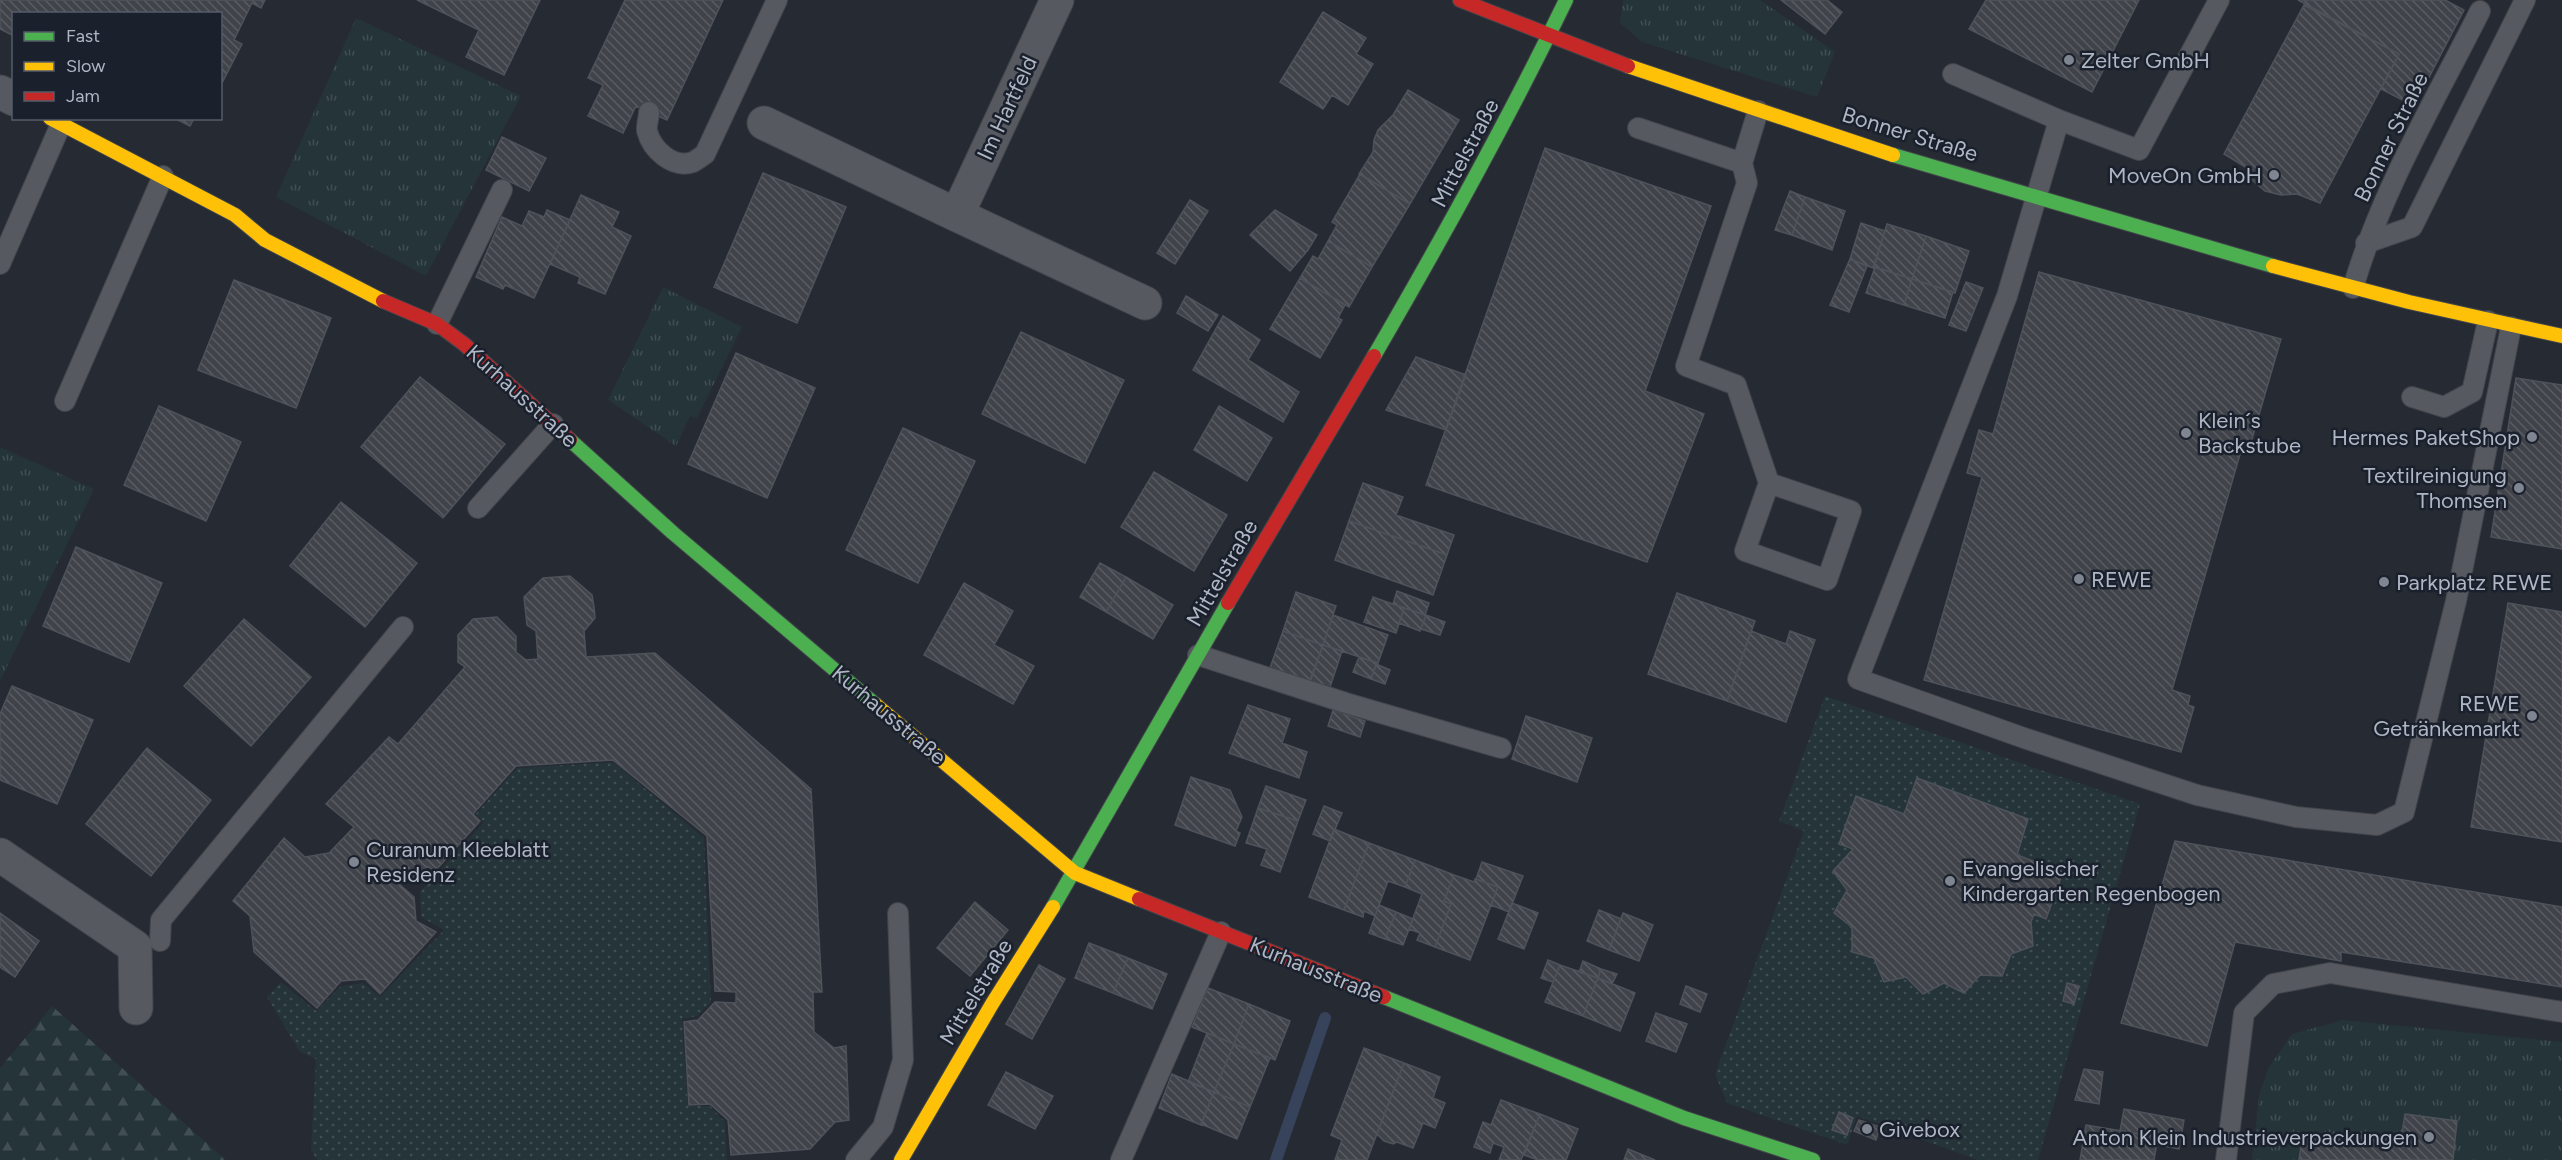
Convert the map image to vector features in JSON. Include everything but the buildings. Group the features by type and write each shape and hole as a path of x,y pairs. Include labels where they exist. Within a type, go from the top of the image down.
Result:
{"street":[{"name":"Im Hartfeld","path":"957,215 1057,0"},
{"name":"Bonner Straße","path":"1460,0 1648,74 2036,199 2353,288 2511,327 2562,336"},
{"name":"Mittelstraße","path":"901,1160 992,1004 1075,873 1198,655 1449,227 1513,109 1566,0"},
{"name":"Kurhausstraße","path":"56,121 235,215 266,240 395,307 437,324 464,344 673,533 1075,873 1684,1118 1813,1160"},
{"path":"764,123 1145,303"},
{"path":"0,855 135,946 136,1008"}],"lane":[{"path":"649,112 647,130 654,146 664,157 678,163 693,162 705,154 777,0"},
{"path":"1953,74 2059,120 2139,150 2219,0"},
{"path":"2366,243 2412,227 2525,0"},
{"name":"Bonner Straße","path":"2353,288 2366,243 2480,10"},
{"path":"1758,111 1742,163 1747,183 1686,366 1736,385 1768,483 1745,551 1827,580 1851,511 1768,483"},
{"path":"2059,120 2007,296 1858,679 2024,738 2197,795 2296,817 2377,825 2404,812 2456,601 2511,327"},
{"path":"0,264 56,121"},
{"path":"1638,128 1742,163"},
{"path":"65,401 163,176"},
{"path":"437,324 502,189"},
{"path":"2412,397 2444,407 2472,392 2488,321"},
{"path":"478,508 553,424"},
{"path":"160,940 161,920 403,627"},
{"path":"1198,655 1346,703 1501,748"},
{"path":"856,1160 884,1127 903,1060 898,913"},
{"path":"1121,1160 1221,932"},
{"path":"2226,1160 2244,1013 2274,984 2330,973 2562,1012"}],"green space":[{"path":"1623,0 1760,0 1835,52 1817,97 1642,42 1620,23"},
{"path":"356,18 521,96 426,276 276,197"},
{"path":"663,287 742,327 697,418 690,416 676,446 608,400"},
{"path":"0,447 94,489 0,681"},
{"path":"1825,696 2140,804 2038,1160 1978,1160 1857,1116 1847,1145 1727,1103 1715,1074 1804,831 1779,821"},
{"path":"613,762 704,838 711,1002 697,1016 682,1019 688,1106 710,1106 725,1122 727,1160 317,1160 311,1150 316,1059 300,1052 267,997 281,982 316,1011 341,986 363,983 380,997 444,930 421,917 420,892 484,822 476,814 517,768"},
{"path":"52,1006 226,1160 0,1160 0,1068"},
{"path":"2343,1020 2562,1042 2562,1160 2252,1160 2259,1094 2269,1067 2292,1034"}],"waterway":[{"path":"1276,1160 1325,1018"}],"traffic: fast":[{"path":"1374,356 1473,180 1566,0"},
{"path":"1893,155 2273,266"},
{"path":"570,440 673,533 875,704"},
{"path":"1053,907 1228,603"},
{"path":"1384,997 1684,1118 1813,1160"}],"traffic: slow":[{"path":"1628,66 1893,155"},
{"path":"54,120 235,215 265,240 383,301"},
{"path":"2273,266 2409,302 2562,336"},
{"path":"875,704 1075,873 1139,899"},
{"path":"901,1160 992,1004 1053,907"}],"traffic: jam":[{"path":"1460,0 1628,66"},
{"path":"383,301 437,324 464,344 570,440"},
{"path":"1228,603 1374,356"},
{"path":"1139,899 1384,997"}],"place":[{"name":"Zelter GmbH","path":"2069,60"},
{"name":"MoveOn GmbH","path":"2274,175"},
{"name":"Klein´s Backstube","path":"2186,433"},
{"name":"Hermes PaketShop","path":"2532,437"},
{"name":"Textilreinigung Thomsen","path":"2519,488"},
{"name":"REWE","path":"2079,579"},
{"name":"Parkplatz REWE","path":"2384,582"},
{"name":"REWE Getränkemarkt","path":"2532,716"},
{"name":"Curanum Kleeblatt Residenz","path":"354,862"},
{"name":"Evangelischer Kindergarten Regenbogen","path":"1950,881"},
{"name":"Givebox","path":"1867,1129"},
{"name":"Anton Klein Industrieverpackungen","path":"2429,1137"}]}
